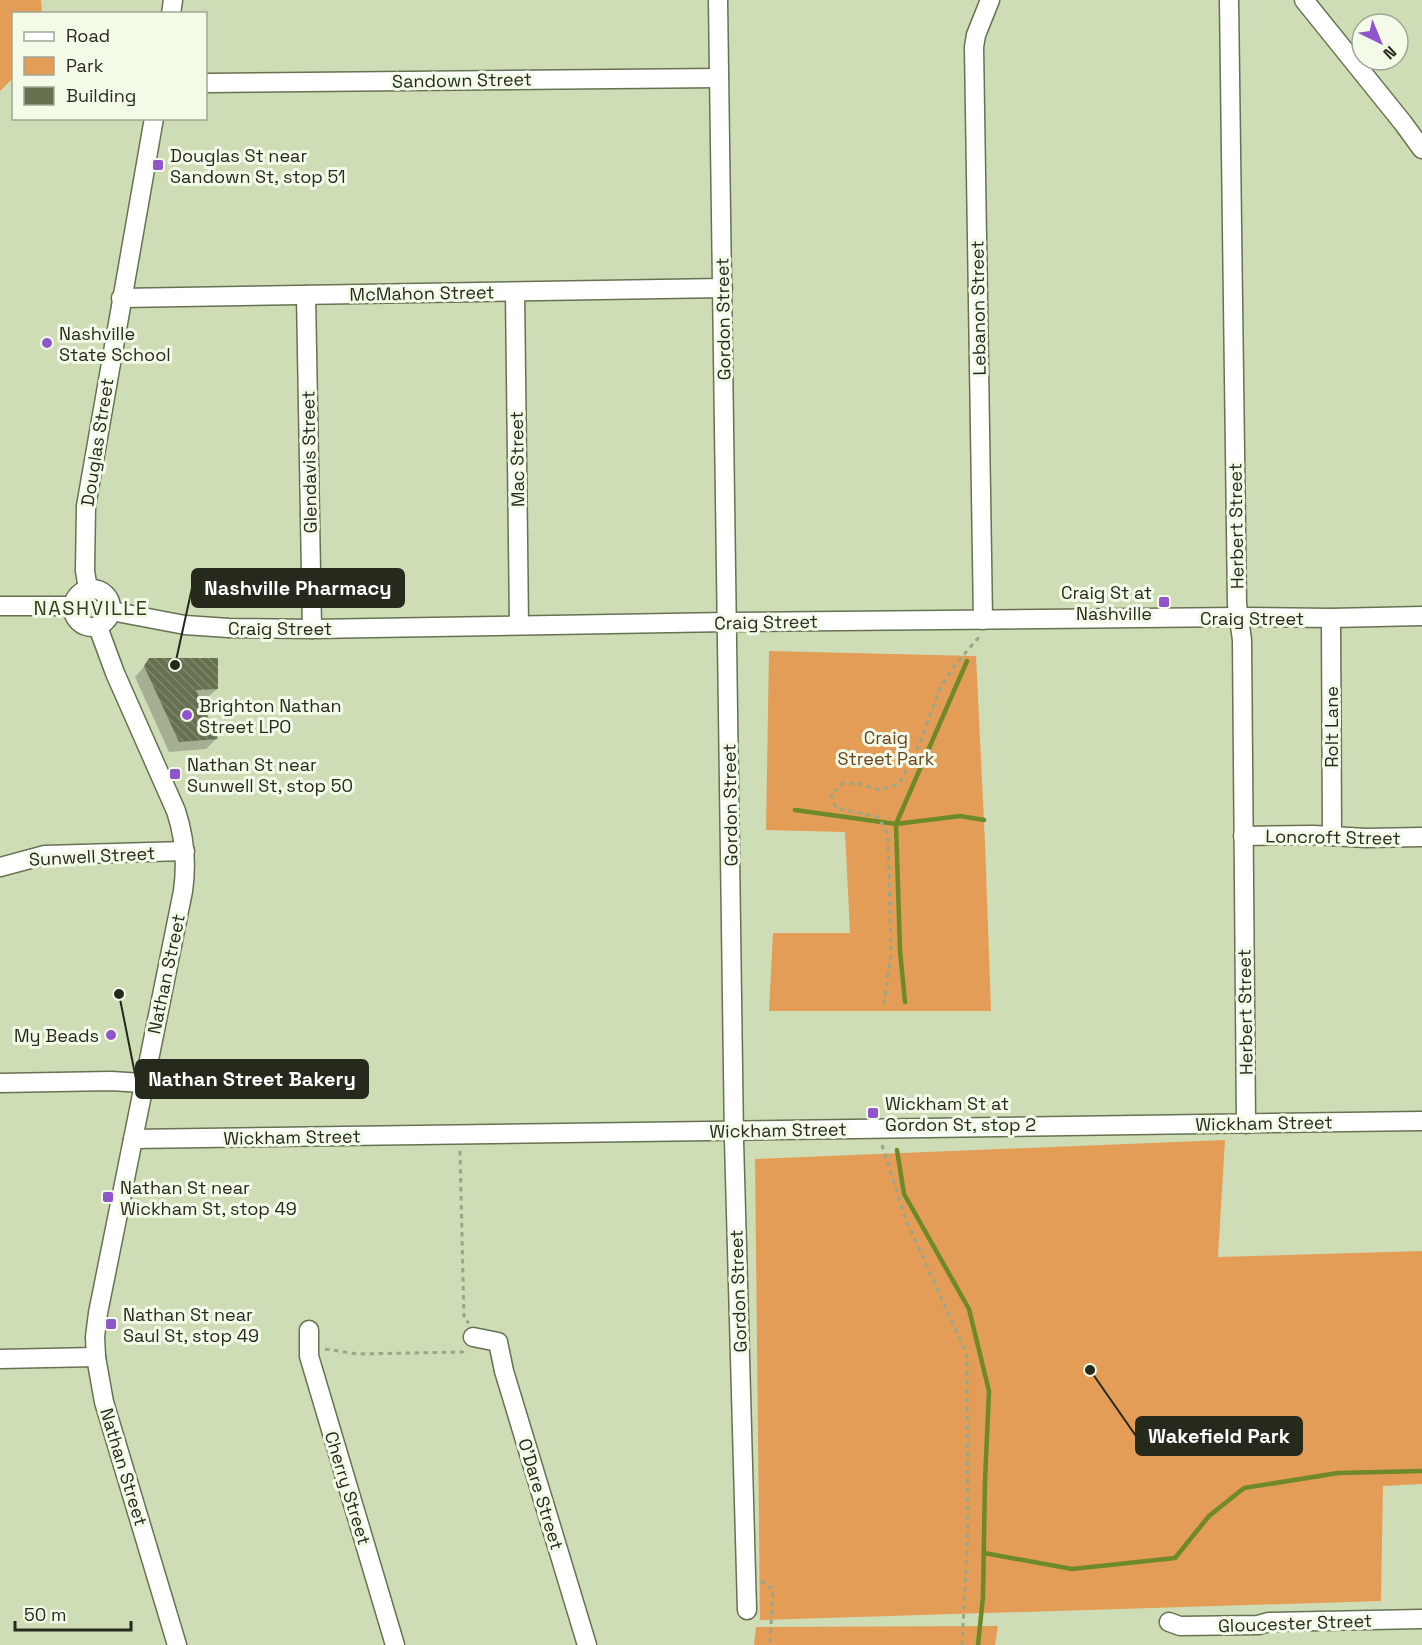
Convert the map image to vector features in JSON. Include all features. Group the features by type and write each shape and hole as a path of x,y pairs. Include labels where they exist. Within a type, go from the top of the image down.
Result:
{"street":[{"name":"Gordon Street","path":"718,0 735,1131 747,1610"},
{"name":"Lebanon Street","path":"981,629 974,47 976,35 990,0"},
{"name":"Herbert Street","path":"1229,0 1237,604 1242,640 1246,1124"},
{"path":"1304,0 1422,149"},
{"name":"Sandown Street","path":"207,83 719,78"},
{"name":"Douglas Street","path":"88,589 85,571 86,506 154,120"},
{"name":"McMahon Street","path":"121,298 723,288"},
{"name":"Mac Street","path":"515,292 519,625"},
{"name":"Glendavis Street","path":"306,295 312,629"},
{"path":"88,589 105,594 111,605 111,611 107,621 92,628 80,624 75,619 72,606 77,595 88,589"},
{"path":"0,606 72,606"},
{"name":"Craig Street","path":"111,611 185,625 312,629 728,622 981,629 1239,617 1422,616"},
{"name":"Rolt Lane","path":"1331,618 1332,836"},
{"name":"Nathan Street","path":"98,627 115,673 176,811 185,851 186,871 183,891 143,1083 95,1337 104,1402 177,1645"},
{"name":"Loncroft Street","path":"1243,836 1422,837"},
{"name":"Sunwell Street","path":"0,867 45,855 185,851"},
{"path":"0,1083 111,1081 143,1083"},
{"name":"Wickham Street","path":"133,1139 1422,1121"},
{"name":"O'Dare Street","path":"473,1337 498,1342 504,1371 587,1645"},
{"name":"Cherry Street","path":"309,1338 309,1356 395,1645"},
{"path":"0,1359 96,1357"},
{"name":"Gloucester Street","path":"1169,1622 1180,1626 1422,1619"}],"path":[{"path":"884,1004 891,954 888,834 878,817 836,808 831,795 843,783 860,784 880,790 899,784 919,745 940,688 981,629"},
{"path":"878,1129 906,1220 968,1355 968,1531 962,1645"},
{"path":"309,1338 358,1354 463,1352 473,1337 474,1328 464,1319 459,1135"},
{"path":"746,1579 756,1578 773,1589 770,1645"}],"green space":[{"path":"0,0 41,0 42,12 12,12 12,79 0,91"},
{"name":"Craig Street Park","path":"769,651 976,656 991,1011 769,1011 773,933 850,933 845,832 766,830"},
{"path":"1225,1140 1218,1257 1422,1251 1422,1484 1383,1486 1381,1601 760,1620 755,1159"},
{"path":"998,1626 995,1645 754,1645 756,1627"}],"building":[{"path":"149,658 218,658 218,689 196,690 218,739 179,742 144,666"}],"waterway":[{"path":"905,1002 900,951 896,824 967,661"},
{"path":"795,810 896,824 960,816 984,820"},
{"path":"897,1150 904,1194 969,1309 989,1391 983,1597 978,1645"},
{"path":"984,1553 1072,1569 1175,1558 1209,1516 1244,1488 1338,1473 1422,1471"}],"place":[{"name":"Douglas St near Sandown St, stop 51","path":"158,165"},
{"name":"Nashville State School","path":"47,343"},
{"name":"Craig St at Nashville","path":"1164,602"},
{"name":"Nashville Pharmacy","path":"175,665"},
{"name":"Brighton Nathan Street LPO","path":"187,715"},
{"name":"Nathan St near Sunwell St, stop 50","path":"175,774"},
{"name":"Nathan Street Bakery","path":"119,994"},
{"name":"My Beads","path":"111,1035"},
{"name":"Wickham St at Gordon St, stop 2","path":"873,1113"},
{"name":"Nathan St near Wickham St, stop 49","path":"108,1197"},
{"name":"Nathan St near Saul St, stop 49","path":"111,1324"},
{"name":"Wakefield Park","path":"1090,1370"}],"district":[{"name":"NASHVILLE","path":"91,608"}]}
